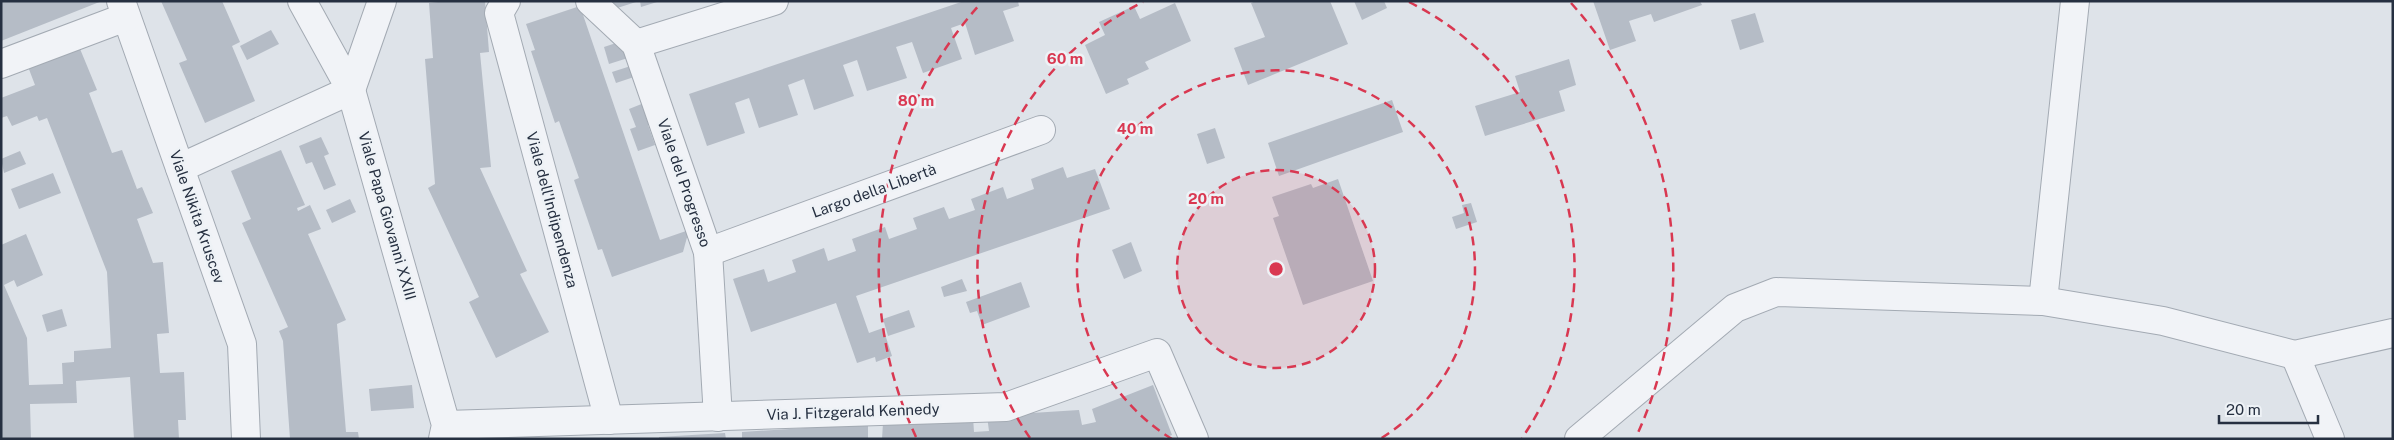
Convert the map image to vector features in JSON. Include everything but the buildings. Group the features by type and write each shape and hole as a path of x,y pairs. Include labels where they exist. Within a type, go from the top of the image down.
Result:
{"street":[{"name":"Viale Papa Giovanni XXIII","path":"302,1 351,90 444,432"},
{"path":"180,168 351,90 382,1"},
{"name":"Viale dell'Indipendenza","path":"506,1 499,14 609,420"},
{"name":"Viale del Progresso","path":"590,1 636,44 708,252 718,417"},
{"path":"636,44 774,1"},
{"path":"2043,301 2075,1"},
{"path":"1,64 124,9"},
{"name":"Viale Nikita Kruscev","path":"124,9 242,344 246,439"},
{"name":"Largo della Libertà","path":"708,252 1041,130"},
{"path":"1579,439 1735,308 1776,292 2043,301 2163,321 2295,354 2393,333"},
{"name":"Via J. Fitzgerald Kennedy","path":"444,432 609,420 1006,407 1157,353 1194,439"},
{"path":"2295,354 2330,439"}]}
